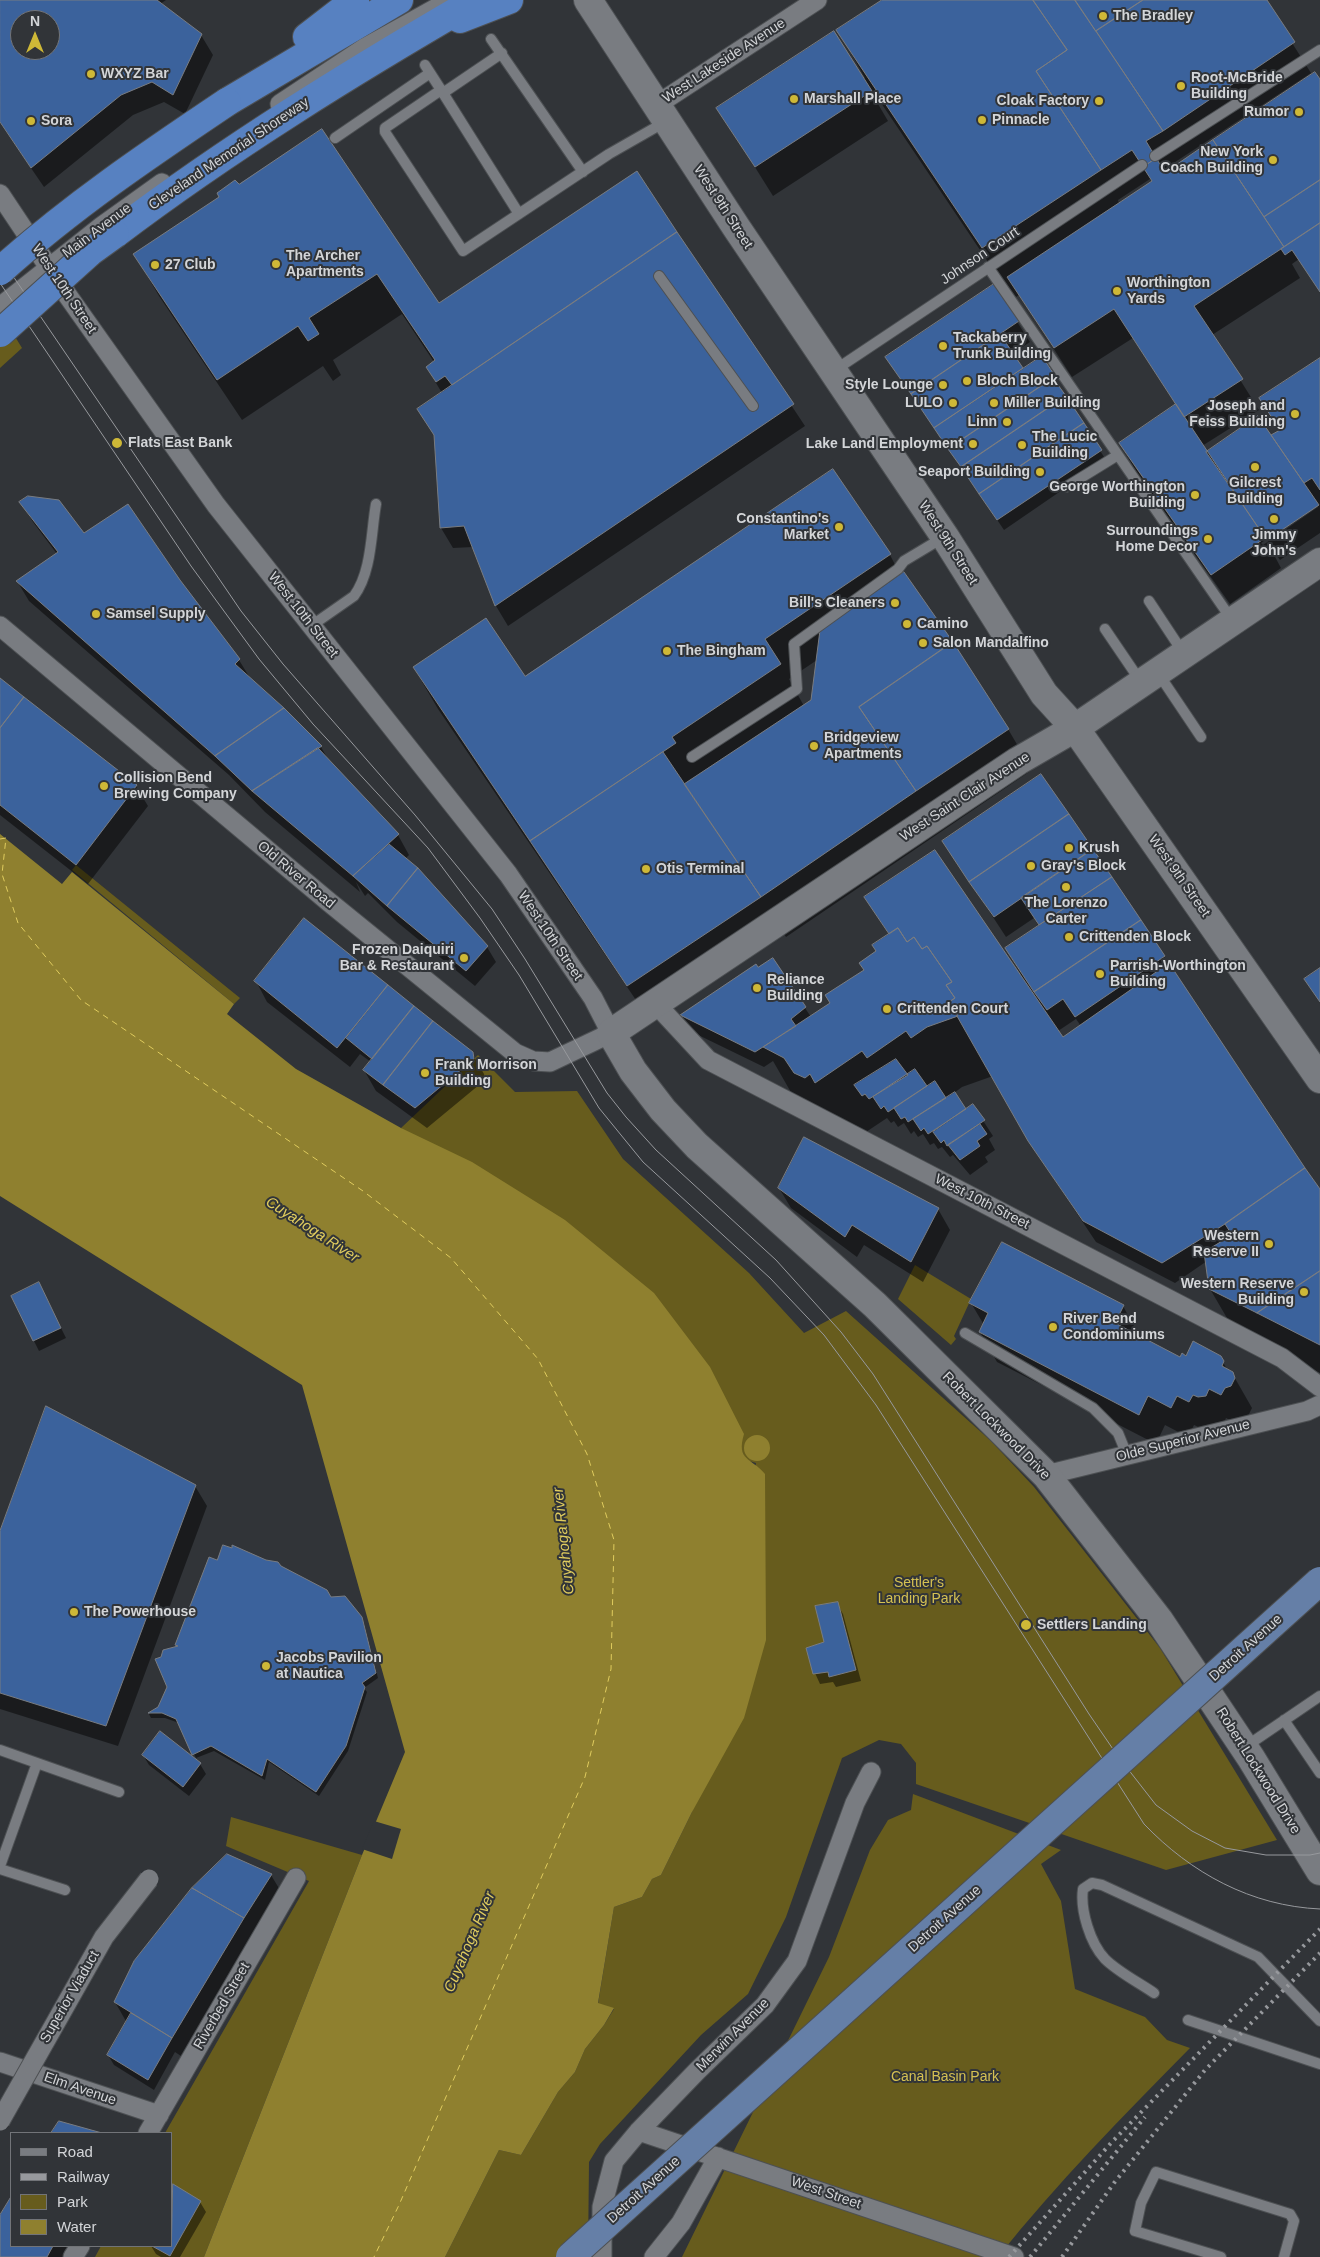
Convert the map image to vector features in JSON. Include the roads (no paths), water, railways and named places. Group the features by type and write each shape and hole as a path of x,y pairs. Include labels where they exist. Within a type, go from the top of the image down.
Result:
{"highway":[{"path":"227,102 355,0"},
{"path":"0,271 60,219 110,181 227,102 399,0"},
{"name":"Cleveland Memorial Shoreway","path":"0,333 90,252 159,202 346,76 476,0"},
{"path":"412,37 509,0"}],"main road":[{"name":"Detroit Avenue","path":"570,2257 1320,1581"}],"street":[{"name":"Main Avenue","path":"0,256 33,244 72,221 346,37 411,0"},
{"name":"Main Avenue","path":"0,306 141,198 366,47 450,0"},
{"name":"West 9th Street","path":"588,0 661,114 945,537 1044,694 1075,728 1316,1064"},
{"name":"West Lakeside Avenue","path":"661,114 818,0"},
{"name":"West 10th Street","path":"0,194 49,268 188,467 508,874 593,998 611,1033"},
{"name":"West Saint Clair Avenue","path":"611,1033 1018,761 1075,728 1320,562"},
{"name":"Old River Road","path":"0,626 329,902 515,1053 533,1061 550,1062 611,1033"},
{"name":"West 10th Street","path":"655,1003 708,1060 1282,1358 1320,1386"},
{"name":"Robert Lockwood Drive","path":"611,1033 633,1071 664,1110 697,1146 875,1305 1046,1474 1159,1620 1244,1748 1320,1870"},
{"name":"Olde Superior Avenue","path":"1046,1474 1307,1411 1320,1405"},
{"name":"Merwin Avenue","path":"602,2257 602,2207 614,2161 639,2131 697,2070 765,2005 797,1961 855,1803 871,1772"},
{"name":"Riverbed Street","path":"149,2132 296,1878"},
{"name":"Superior Viaduct","path":"0,2121 104,1936 149,1879"},
{"name":"Elm Avenue","path":"0,2062 159,2116"},
{"name":"West Street","path":"639,2131 1014,2257"},
{"path":"654,2257 681,2223 718,2157"}],"lane":[{"path":"491,39 583,172"},
{"path":"1155,156 1320,50"},
{"path":"502,53 385,128 385,132 463,252 583,172 661,114"},
{"path":"335,138 428,69 519,214"},
{"name":"Johnson Court","path":"833,371 1142,165"},
{"path":"988,267 1232,621"},
{"path":"659,276 753,406"},
{"path":"1066,487 1118,455"},
{"path":"312,626 354,596 358,591 367,562 376,504"},
{"path":"692,757 796,689 794,644 898,569 904,561 945,537"},
{"path":"1149,601 1184,655"},
{"path":"1105,629 1150,677 1201,737"},
{"path":"965,1333 1093,1408 1118,1433 1127,1455"},
{"path":"1244,1748 1320,1696"},
{"path":"1284,1720 1320,1773"},
{"path":"0,1750 119,1792"},
{"path":"37,1763 0,1868 64,1890"},
{"path":"1154,1993 1105,1959 1091,1936 1081,1902 1083,1889 1092,1883 1102,1885 1258,1957 1320,2021"},
{"path":"1188,2020 1320,2064"},
{"path":"1221,2257 1135,2231 1141,2203 1156,2172 1290,2214 1294,2221 1284,2257"}],"water":[{"name":"Cuyahoga River","path":"0,834 62,884 72,872 234,1004 227,1014 296,1069 401,1128 472,1162 565,1220 654,1293 710,1367 744,1434 742,1443 743,1454 765,1474 766,1640 744,1718 692,1812 661,1875 652,1879 642,1897 614,1907 598,2003 614,2008 604,2025 585,2049 575,2072 558,2092 521,2155 499,2150 445,2257 204,2257 362,1855 405,1752 302,1385 0,1196"},
{"path":"757,1435 766,1439 770,1448 766,1457 757,1461 748,1457 744,1448 748,1439"}],"tram line":[{"path":"0,257 241,611 283,664 415,815 492,909 607,1093 656,1150 776,1260 841,1332 873,1374 1089,1714 1117,1755 1156,1805 1192,1831 1225,1848 1266,1855 1310,1855 1320,1853"},
{"path":"0,283 191,566 259,659 313,724 428,848 480,918 519,975 599,1108 643,1162 770,1278 824,1335 876,1405 1144,1824 1182,1858 1224,1884 1246,1894 1270,1901 1320,1909"}],"railway":[{"path":"1009,2257 1111,2143 1320,1929"},
{"path":"1062,2257 1114,2183 1205,2070 1320,1953"},
{"path":"1030,2257 1145,2117"}],"place":[{"name":"The Bradley","path":"1103,16"},
{"name":"WXYZ Bar","path":"91,74"},
{"name":"Root-McBride Building","path":"1181,86"},
{"name":"Marshall Place","path":"794,99"},
{"name":"Cloak Factory","path":"1099,101"},
{"name":"Rumor","path":"1299,112"},
{"name":"Pinnacle","path":"982,120"},
{"name":"Sora","path":"31,121"},
{"name":"New York Coach Building","path":"1273,160"},
{"name":"The Archer Apartments","path":"276,264"},
{"name":"27 Club","path":"155,265"},
{"name":"Worthington Yards","path":"1117,291"},
{"name":"Tackaberry Trunk Building","path":"943,346"},
{"name":"Bloch Block","path":"967,381"},
{"name":"Style Lounge","path":"943,385"},
{"name":"LULO","path":"953,403"},
{"name":"Miller Building","path":"994,403"},
{"name":"Joseph and Feiss Building","path":"1295,414"},
{"name":"Linn","path":"1007,422"},
{"name":"Flats East Bank","path":"117,443"},
{"name":"Lake Land Employment","path":"973,444"},
{"name":"The Lucic Building","path":"1022,445"},
{"name":"Gilcrest Building","path":"1255,467"},
{"name":"Seaport Building","path":"1040,472"},
{"name":"George Worthington Building","path":"1195,495"},
{"name":"Jimmy John's","path":"1274,519"},
{"name":"Constantino's Market","path":"839,527"},
{"name":"Surroundings Home Decor","path":"1208,539"},
{"name":"Bill's Cleaners","path":"895,603"},
{"name":"Samsel Supply","path":"96,614"},
{"name":"Camino","path":"907,624"},
{"name":"Salon Mandalfino","path":"923,643"},
{"name":"The Bingham","path":"667,651"},
{"name":"Bridgeview Apartments","path":"814,746"},
{"name":"Collision Bend Brewing Company","path":"104,786"},
{"name":"Krush","path":"1069,848"},
{"name":"Gray's Block","path":"1031,866"},
{"name":"Otis Terminal","path":"646,869"},
{"name":"The Lorenzo Carter","path":"1066,887"},
{"name":"Crittenden Block","path":"1069,937"},
{"name":"Frozen Daiquiri Bar & Restaurant","path":"464,958"},
{"name":"Parrish-Worthington Building","path":"1100,974"},
{"name":"Reliance Building","path":"757,988"},
{"name":"Crittenden Court","path":"887,1009"},
{"name":"Frank Morrison Building","path":"425,1073"},
{"name":"Western Reserve II","path":"1269,1244"},
{"name":"Western Reserve Building","path":"1304,1292"},
{"name":"River Bend Condominiums","path":"1053,1327"},
{"name":"The Powerhouse","path":"74,1612"},
{"name":"Settlers Landing","path":"1026,1625"},
{"name":"Jacobs Pavilion at Nautica","path":"266,1666"}],"park label":[{"name":"Settler's Landing Park","path":"919,1592"},
{"name":"Canal Basin Park","path":"945,2077"}]}
